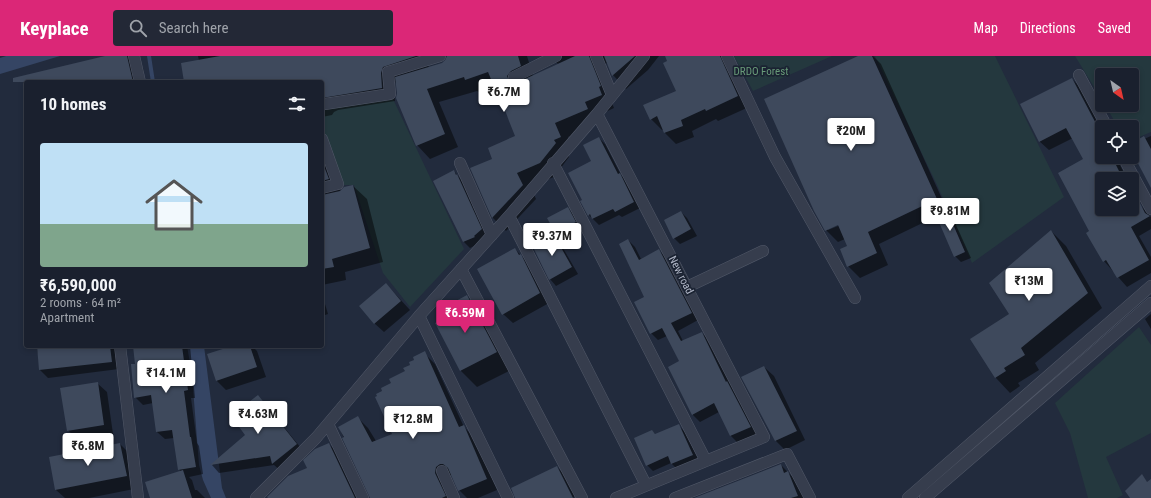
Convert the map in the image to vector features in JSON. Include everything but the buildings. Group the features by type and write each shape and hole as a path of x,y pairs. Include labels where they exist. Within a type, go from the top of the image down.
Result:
{"street":[{"path":"134,56 140,80"},
{"path":"325,104 390,94 388,72 440,56"},
{"path":"514,77 556,56"},
{"path":"596,56 612,95"},
{"path":"256,498 316,438 419,316 509,216 553,163 597,114 644,56"},
{"path":"727,56 776,157 855,298"},
{"path":"1079,75 1103,120"},
{"name":"New road","path":"597,114 764,437 706,461"},
{"path":"324,145 338,184 324,188"},
{"path":"460,163 492,235"},
{"path":"553,163 706,461 616,498"},
{"path":"1127,164 1151,209"},
{"path":"509,216 646,485"},
{"path":"687,287 763,251"},
{"path":"461,269 582,498"},
{"path":"908,498 1151,286"},
{"path":"925,498 1151,302"},
{"path":"419,316 508,498"},
{"path":"1117,316 1125,325"},
{"path":"120,348 138,498"},
{"path":"328,424 363,498"},
{"path":"675,498 787,454 810,498"},
{"path":"442,471 454,498"}],"green space":[{"name":"DRDO Forest","path":"734,56 832,56 753,91"},
{"path":"875,56 995,56 1064,197 972,263 937,185"},
{"path":"1075,56 1151,56 1151,132 1139,137 1139,120 1114,120 1109,112 1139,112 1139,68 1095,68 1095,89"},
{"path":"393,99 464,249 410,307 383,273 354,185 343,185 324,138 324,108"},
{"path":"1139,327 1151,345 1151,433 1106,457 1123,495 1117,498 1088,498 1070,433 1055,403"}],"water":[{"path":"6,56 60,56 0,74 0,58"},
{"path":"187,348 204,348 222,488 226,498 211,498 203,480 199,465 192,375"}],"waterway":[{"path":"149,56 153,80"}]}
